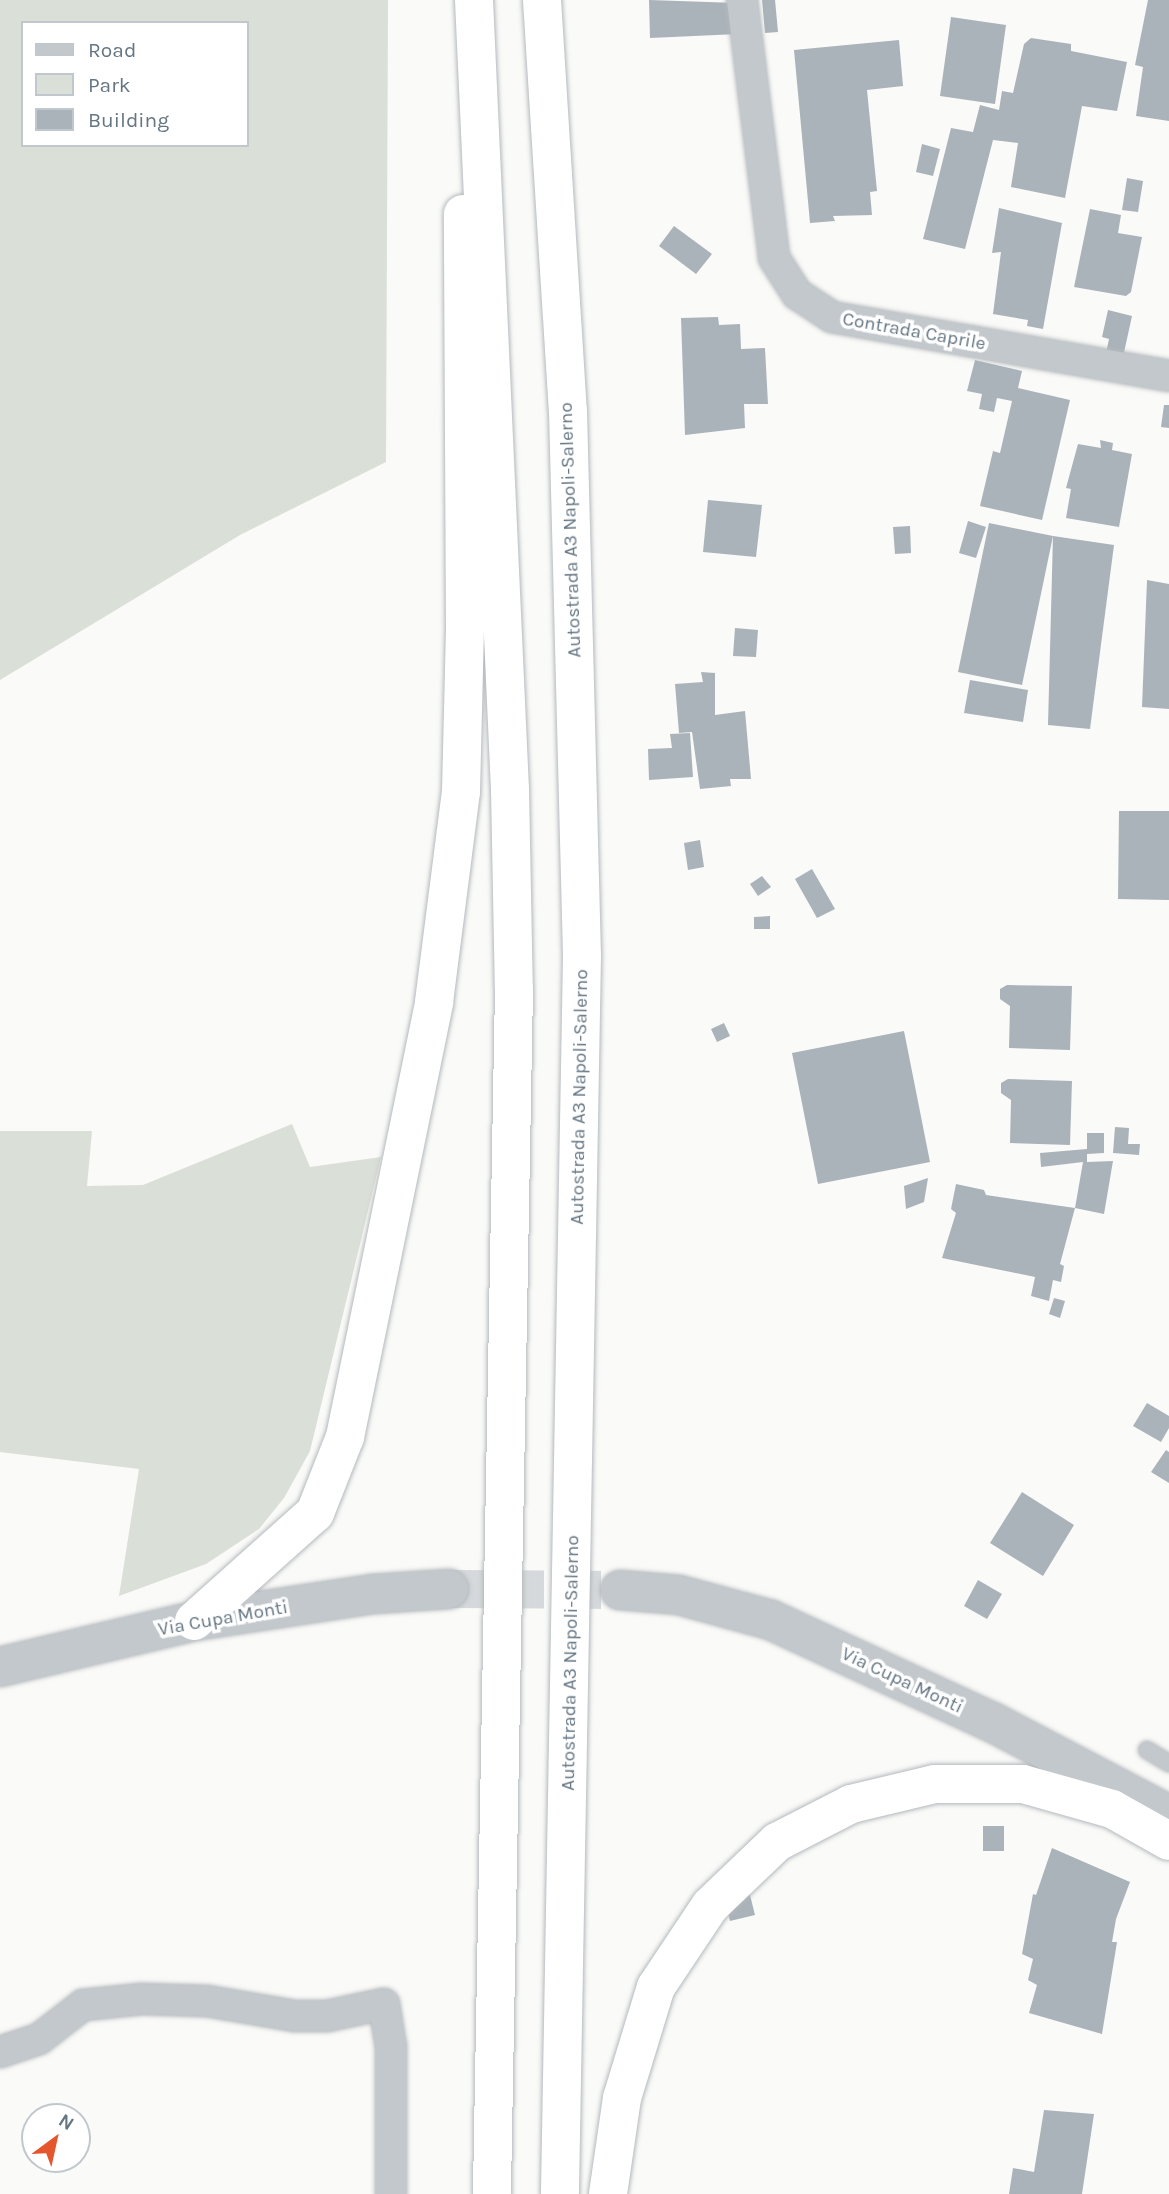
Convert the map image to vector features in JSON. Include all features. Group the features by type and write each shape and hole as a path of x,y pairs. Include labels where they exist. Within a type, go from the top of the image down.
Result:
{"highway":[{"path":"474,0 510,789 514,989 492,2194"},
{"name":"Autostrada A3 Napoli-Salerno","path":"541,0 568,411 582,955 560,2194"},
{"path":"194,1621 315,1513 345,1437 434,1002 461,792 465,629 460,246 477,44"},
{"path":"608,2194 622,2098 656,1987 710,1906 777,1842 851,1804 935,1784 1023,1784 1112,1809 1169,1841"}],"street":[{"name":"Contrada Caprile","path":"742,0 774,258 797,294 832,317 1169,376"},
{"name":"Via Cupa Monti","path":"0,1667 194,1621 373,1594 450,1589"},
{"name":"Via Cupa Monti","path":"620,1590 679,1595 771,1620 992,1722 1169,1815"},
{"path":"0,2052 39,2039 83,2006 142,1999 207,2001 295,2016 327,2015 384,2004 391,2047 391,2194"}],"lane":[{"path":"1147,1750 1169,1763"}],"green space":[{"path":"0,0 388,0 386,462 240,535 0,680"},
{"path":"292,1124 310,1167 381,1157 310,1451 284,1498 259,1529 206,1564 119,1596 139,1469 0,1452 0,1131 92,1131 87,1186 143,1185"}],"building":[{"path":"649,0 737,3 738,34 650,38"},
{"path":"762,0 775,0 778,32 765,33"},
{"path":"1148,0 1169,0 1169,121 1136,116 1143,67 1135,65"},
{"path":"951,17 1006,25 995,104 940,96"},
{"path":"1031,38 1071,44 1071,51 1127,62 1117,111 1082,106 1065,198 1011,187 1018,143 993,140 965,249 923,239 951,128 973,132 980,105 999,110 1002,91 1013,93 1024,44"},
{"path":"899,40 903,86 867,90 877,191 870,192 872,215 833,216 835,221 810,223 794,50"},
{"path":"922,144 940,149 933,176 916,172"},
{"path":"1127,178 1143,181 1138,212 1122,210"},
{"path":"999,208 1062,223 1043,329 1027,326 1028,320 993,314 1001,252 992,253"},
{"path":"1090,209 1121,215 1118,233 1142,237 1131,292 1126,296 1074,287"},
{"path":"674,226 712,254 696,274 659,246"},
{"path":"1108,310 1132,316 1123,357 1106,353 1109,339 1102,337"},
{"path":"718,317 719,325 740,324 741,349 765,348 768,404 744,404 745,428 685,435 681,318"},
{"path":"975,360 1022,371 1018,388 1070,400 1042,520 980,506 993,451 1000,453 1012,401 997,398 994,412 979,409 982,394 967,391"},
{"path":"1164,405 1169,405 1169,428 1161,427"},
{"path":"1100,440 1113,443 1112,450 1132,454 1119,527 1066,518 1071,489 1066,488 1078,444 1101,448"},
{"path":"708,500 762,505 756,557 703,552"},
{"path":"968,521 986,527 976,558 959,553"},
{"path":"989,523 1053,536 1022,685 958,672"},
{"path":"910,526 911,553 895,554 893,527"},
{"path":"1053,536 1114,545 1090,729 1048,725"},
{"path":"1147,580 1169,584 1169,709 1142,707"},
{"path":"735,628 758,630 756,657 733,656"},
{"path":"701,672 715,673 715,715 745,711 751,779 730,779 731,786 700,789 692,732 679,733 675,684 703,682"},
{"path":"970,680 1028,690 1023,722 964,713"},
{"path":"690,733 693,777 649,780 648,749 672,748 670,734"},
{"path":"1119,811 1169,811 1169,900 1118,899"},
{"path":"700,840 704,867 688,870 684,843"},
{"path":"812,869 835,909 817,918 795,879"},
{"path":"762,876 771,887 758,896 750,884"},
{"path":"770,916 770,929 754,929 754,917"},
{"path":"1007,985 1072,986 1070,1050 1009,1048 1010,1006 1000,999 1000,989"},
{"path":"724,1023 730,1036 717,1042 711,1029"},
{"path":"904,1031 930,1162 818,1184 792,1053"},
{"path":"1008,1079 1072,1081 1070,1145 1010,1143 1011,1100 1001,1093 1001,1083"},
{"path":"1115,1127 1129,1128 1128,1144 1140,1144 1139,1155 1113,1153"},
{"path":"1087,1133 1104,1133 1104,1153 1087,1154 1087,1162 1113,1161 1104,1214 1075,1208 1083,1162 1041,1167 1040,1153 1087,1149"},
{"path":"928,1178 924,1202 906,1209 904,1186"},
{"path":"956,1184 984,1190 986,1195 1075,1208 1060,1264 1064,1266 1061,1282 1053,1280 1049,1301 1031,1296 1035,1277 942,1258 956,1213 951,1209"},
{"path":"1054,1298 1065,1301 1060,1318 1049,1314"},
{"path":"1147,1403 1169,1416 1169,1428 1161,1442 1133,1426"},
{"path":"1166,1450 1169,1452 1169,1483 1151,1472"},
{"path":"1022,1492 1074,1525 1043,1576 990,1543"},
{"path":"978,1580 1002,1594 987,1619 964,1606"},
{"path":"983,1826 1004,1826 1004,1851 983,1851"},
{"path":"1052,1848 1130,1882 1116,1919 1112,1942 1117,1942 1102,2034 1029,2013 1037,1985 1028,1980 1033,1959 1022,1954 1033,1894 1036,1895"},
{"path":"749,1891 755,1915 730,1921 724,1897"},
{"path":"1044,2110 1094,2114 1082,2194 1009,2194 1013,2168 1034,2172"}],"tunnel":[{"path":"449,1589 620,1590"}]}
